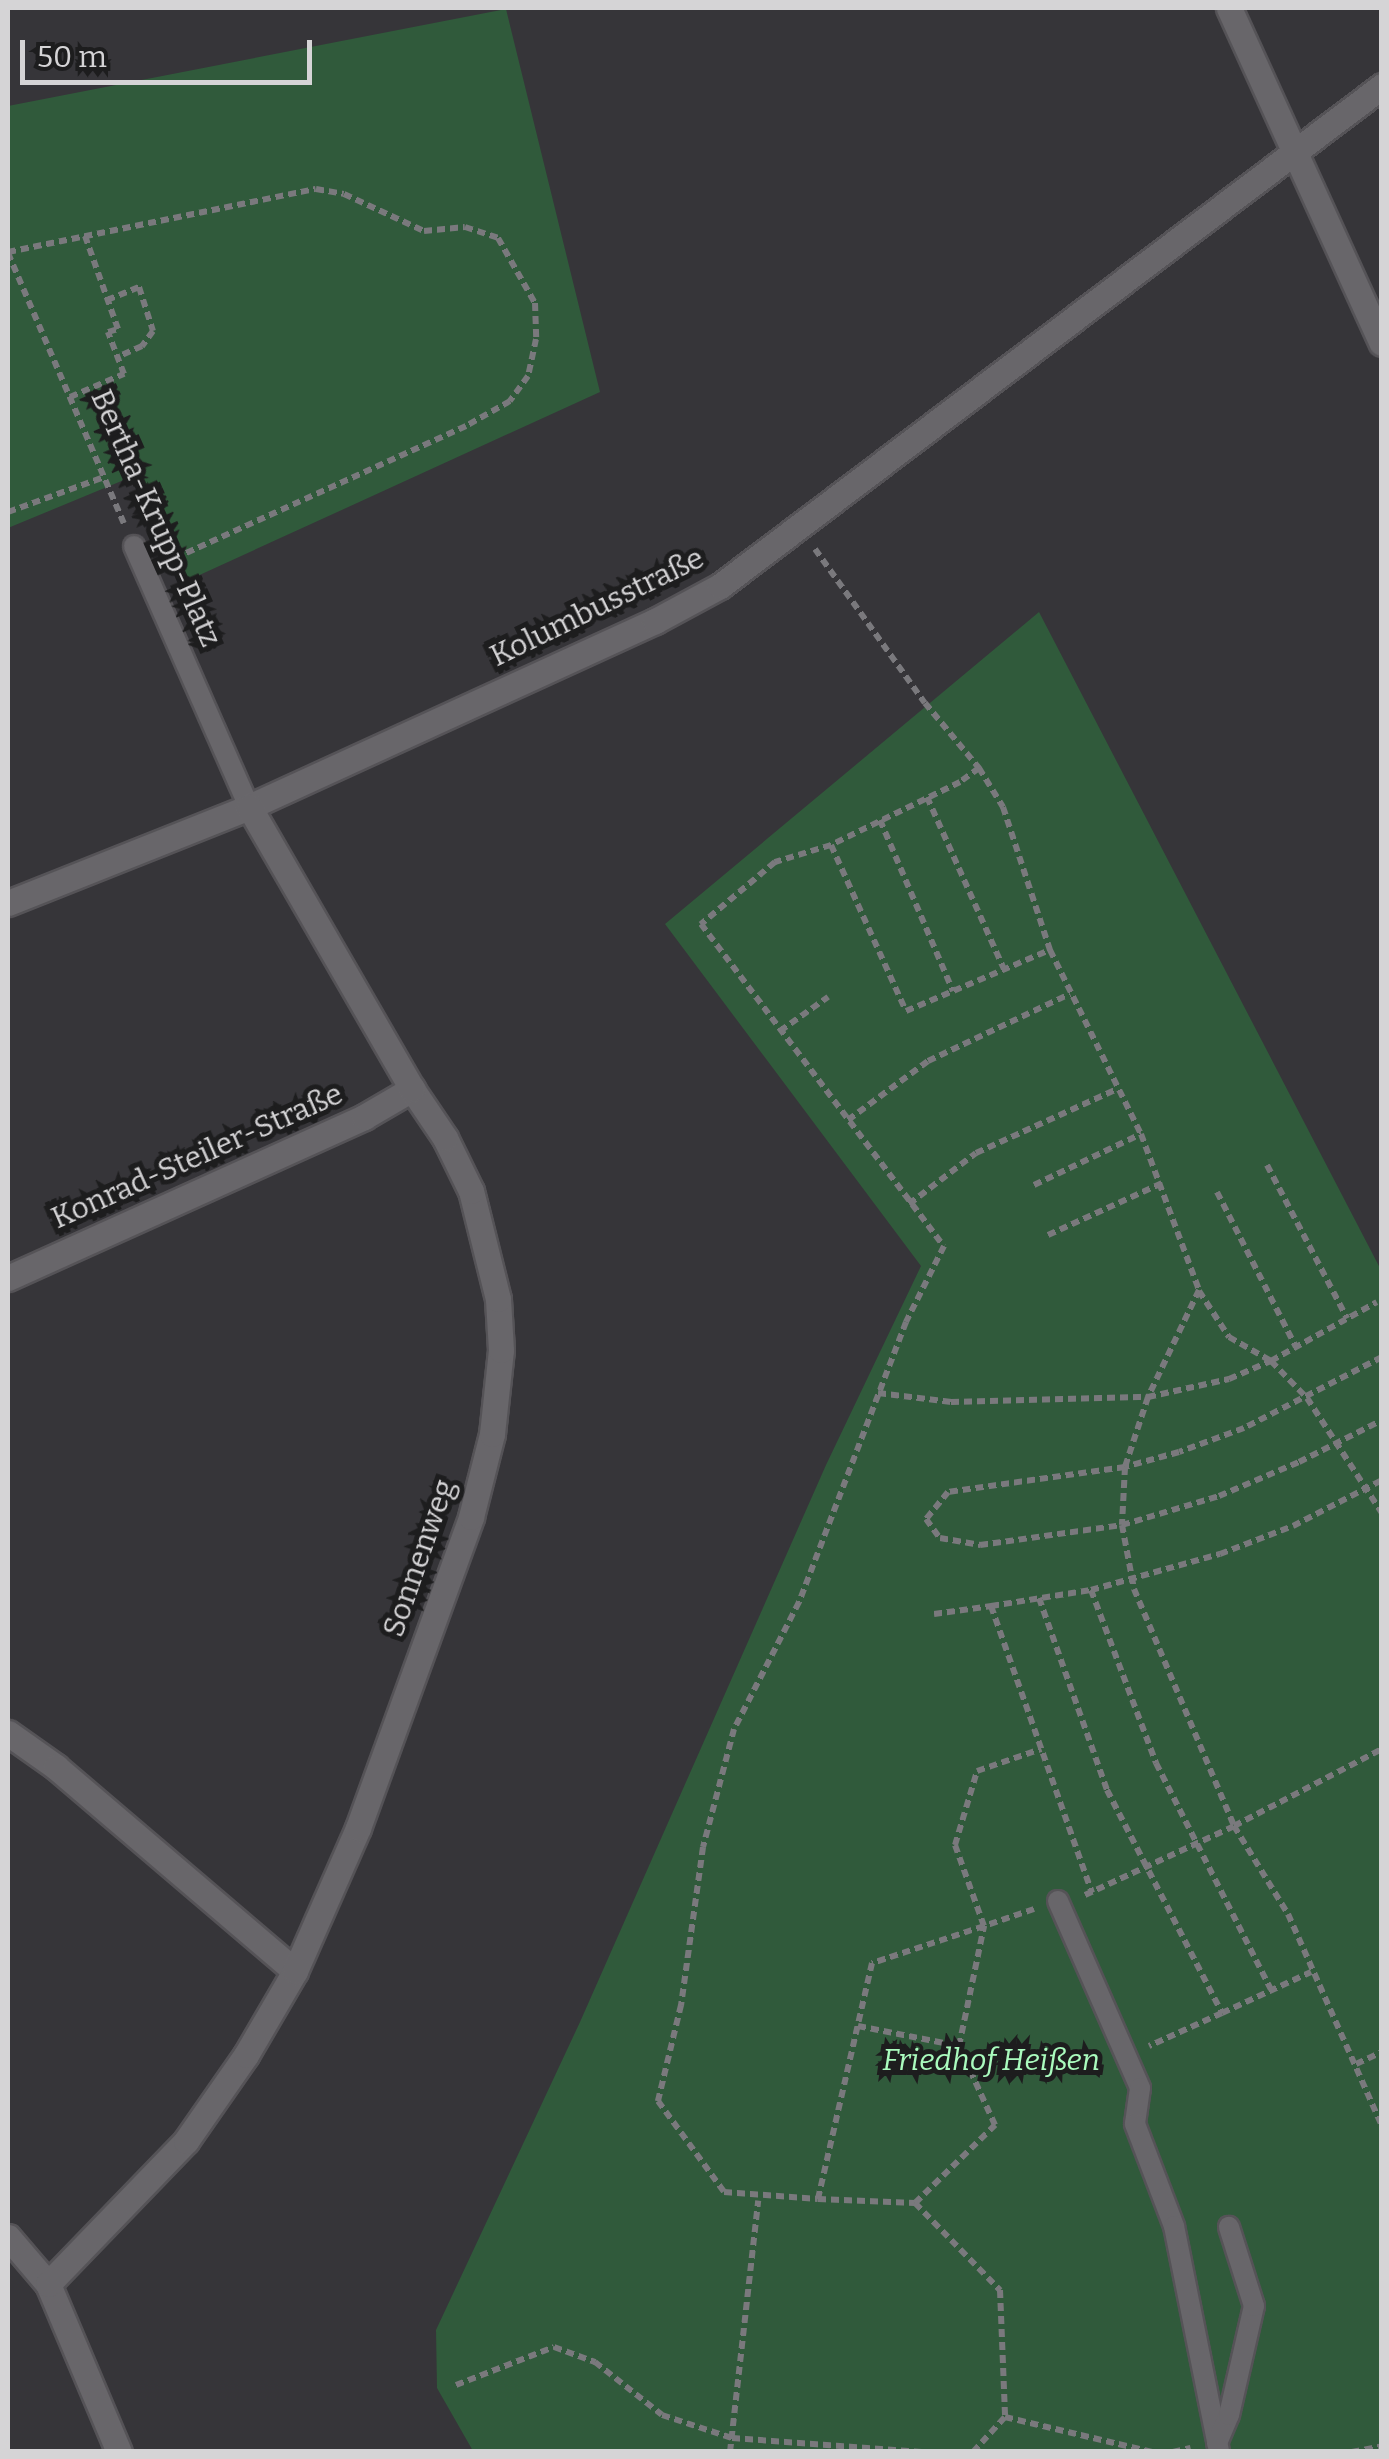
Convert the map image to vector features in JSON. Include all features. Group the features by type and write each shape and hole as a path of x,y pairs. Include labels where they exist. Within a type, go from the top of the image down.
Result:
{"street":[{"path":"1229,8 1382,343"},
{"name":"Kolumbusstraße","path":"8,903 248,806 655,621 720,586 1382,86"},
{"name":"Sonnenweg","path":"48,2284 186,2141 246,2055 295,1971 358,1828 471,1517 492,1434 501,1350 498,1299 471,1191 445,1138 412,1089 248,806"},
{"name":"Konrad-Steiler-Straße","path":"8,1278 364,1117 412,1089"},
{"path":"8,1733 56,1767 295,1971"},
{"path":"8,2238 48,2284 119,2452"}],"lane":[{"name":"Bertha-Krupp-Platz","path":"134,546 248,806"},
{"path":"1058,1901 1140,2088 1135,2124 1174,2226 1218,2447"},
{"path":"1218,2447 1254,2306 1229,2227"}],"path":[{"path":"8,253 316,189 344,194 424,231 464,226 498,238 535,303 536,339 528,376 510,401 466,426 146,572"},
{"path":"70,397 124,374 108,332 118,329 85,236"},
{"name":"Bertha-Krupp-Platz","path":"8,253 134,546"},
{"path":"106,300 139,287 154,330 142,346 117,357"},
{"path":"8,512 104,477"},
{"path":"798,526 925,703 979,768 1003,807 1050,950 1142,1134 1199,1290 1229,1337 1271,1362 1307,1398 1340,1443 1382,1514"},
{"path":"973,2452 1005,2417 1000,2290 915,2202 818,2200 724,2192 658,2100 681,2005 704,1847 734,1729 799,1602 906,1322 944,1246 701,924 775,862 830,844 928,798 979,768"},
{"path":"928,798 1004,969"},
{"path":"880,820 954,991"},
{"path":"830,844 906,1011 1050,950"},
{"path":"848,1120 928,1060 1070,994"},
{"path":"780,1031 828,997"},
{"path":"909,1204 976,1154 1117,1088"},
{"path":"1034,1185 1142,1134"},
{"path":"1266,1165 1347,1318"},
{"path":"1048,1235 1162,1184"},
{"path":"1217,1192 1296,1347"},
{"path":"1199,1290 1148,1397 1125,1467 1122,1525 1133,1580 1234,1826 1288,1914 1382,2126"},
{"path":"878,1393 951,1402 1148,1397 1229,1379 1271,1362 1377,1302"},
{"path":"1382,1358 1307,1398 1212,1440 1125,1467 948,1492 926,1519 940,1538 980,1544 1122,1525 1218,1496 1340,1443 1382,1420"},
{"path":"934,1614 1133,1580 1256,1540 1382,1480"},
{"path":"1091,1590 1156,1763 1193,1843 1271,1990"},
{"path":"1039,1598 1106,1790 1222,2013"},
{"path":"991,1606 1092,1894"},
{"path":"915,2202 996,2124 960,2046 984,1926 955,1845 976,1771 1042,1749"},
{"path":"818,2200 872,1963 1058,1901 1092,1894 1382,1749"},
{"path":"1128,2055 1311,1972"},
{"path":"858,2026 960,2046"},
{"path":"1356,2064 1382,2052"},
{"path":"730,2452 758,2201"},
{"path":"456,2385 554,2347 596,2362 662,2415 732,2438 921,2452"},
{"path":"1005,2417 1152,2452"},
{"path":"1352,2452 1382,2446"}],"green space":[{"path":"506,9 600,392 182,583 136,475 8,528 8,106"},
{"name":"Friedhof Heißen","path":"1039,612 1381,1270 1381,2451 473,2451 437,2388 436,2330 580,2022 826,1465 921,1266 665,924"}]}
